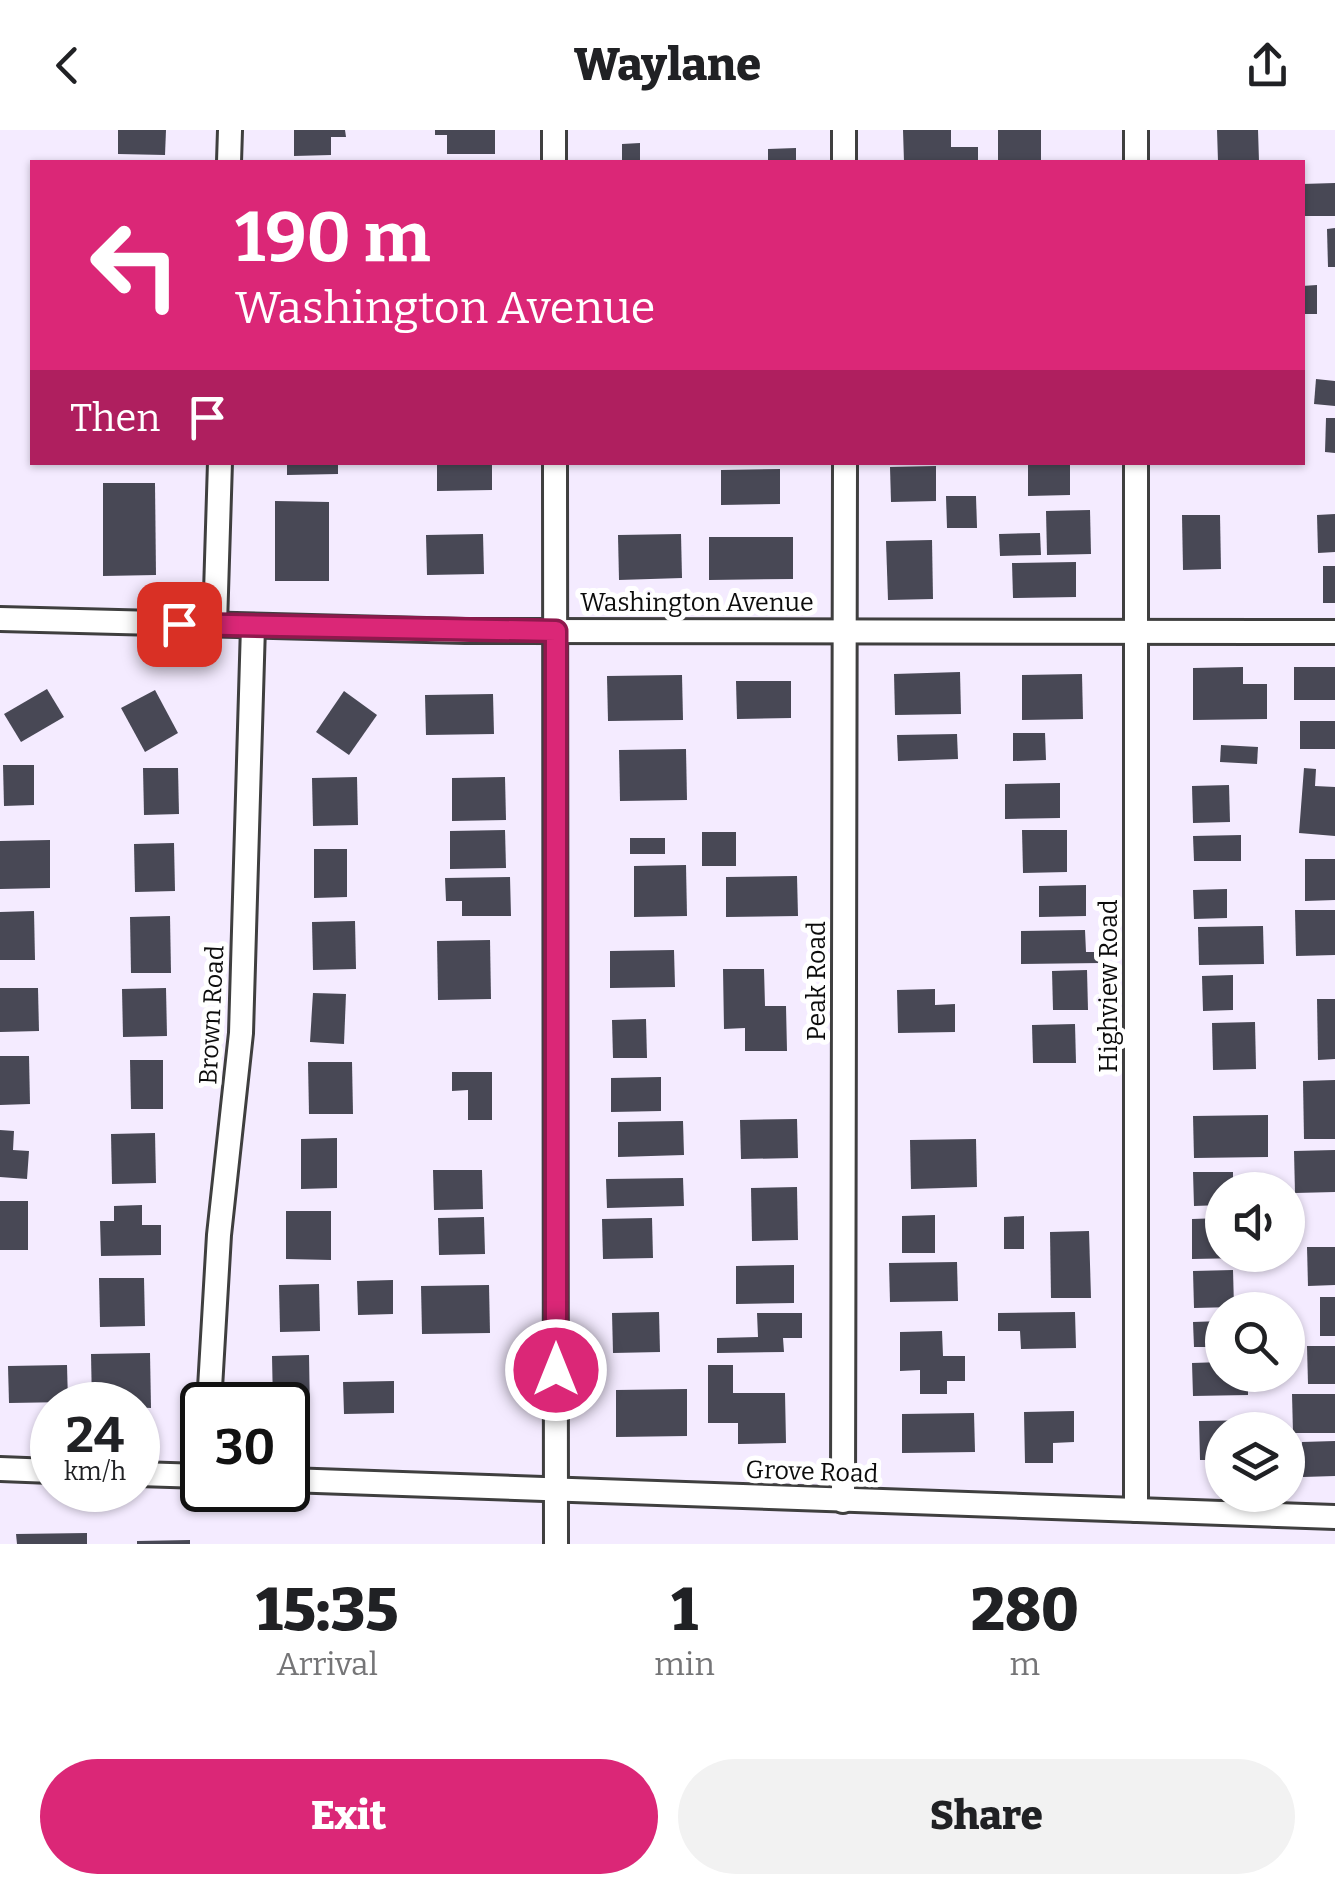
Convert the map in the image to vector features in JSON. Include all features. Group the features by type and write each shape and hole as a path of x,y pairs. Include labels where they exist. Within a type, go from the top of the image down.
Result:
{"street":[{"path":"229,160 230,130"},
{"path":"554,130 554,160"},
{"path":"844,130 844,160"},
{"path":"1136,130 1136,160"},
{"path":"215,625 220,465"},
{"path":"555,465 556,1544"},
{"name":"Peak Road","path":"843,1501 845,465"},
{"name":"Highview Road","path":"1136,465 1136,1510"},
{"name":"Washington Avenue","path":"0,619 556,631 1335,632"},
{"name":"Brown Road","path":"211,1382 219,1235 241,1034 253,626"},
{"path":"0,1469 30,1470"},
{"name":"Grove Road","path":"310,1481 1335,1517"}],"building":[{"path":"118,130 166,130 165,155 118,154"},
{"path":"294,130 345,130 346,137 331,137 331,155 294,156"},
{"path":"435,130 495,130 495,154 447,154 447,135 435,135"},
{"path":"903,130 951,130 951,147 978,147 978,160 904,160"},
{"path":"998,130 1041,130 1041,160 998,160"},
{"path":"1217,130 1258,130 1259,160 1218,160"},
{"path":"640,143 640,160 622,160 622,144"},
{"path":"796,148 796,160 768,160 768,149"},
{"path":"1335,183 1335,216 1305,216 1305,184"},
{"path":"1335,228 1335,267 1328,267 1327,229"},
{"path":"1317,285 1317,314 1305,314 1305,286"},
{"path":"1316,379 1335,381 1335,406 1314,404"},
{"path":"1326,418 1335,418 1335,453 1325,452"},
{"path":"287,465 338,465 338,474 287,475"},
{"path":"437,465 492,465 492,490 437,491"},
{"path":"1028,465 1070,465 1070,495 1028,496"},
{"path":"936,466 936,501 891,502 890,467"},
{"path":"780,469 780,504 721,505 721,470"},
{"path":"103,483 155,483 156,575 103,576"},
{"path":"946,496 976,496 977,528 947,528"},
{"path":"275,501 329,502 329,581 275,581"},
{"path":"1090,510 1091,554 1047,555 1046,511"},
{"path":"1335,514 1335,552 1318,553 1317,515"},
{"path":"1182,515 1220,515 1221,569 1183,570"},
{"path":"1040,533 1041,555 1000,556 999,534"},
{"path":"483,534 484,574 427,575 426,535"},
{"path":"681,534 682,578 619,580 618,535"},
{"path":"709,537 793,537 793,579 709,580"},
{"path":"932,540 933,599 888,600 886,541"},
{"path":"1076,562 1076,597 1013,598 1012,563"},
{"path":"1323,566 1335,566 1335,603 1323,603"},
{"path":"1243,667 1243,684 1267,684 1267,719 1193,720 1193,668"},
{"path":"1294,667 1335,667 1335,700 1294,700"},
{"path":"960,672 961,714 895,715 894,674"},
{"path":"1082,674 1083,719 1022,720 1022,675"},
{"path":"682,675 683,720 608,721 607,676"},
{"path":"736,681 791,681 791,718 737,719"},
{"path":"47,689 64,717 21,742 4,714"},
{"path":"155,690 178,733 145,752 121,708"},
{"path":"344,691 377,715 349,755 316,732"},
{"path":"493,694 494,734 426,735 425,695"},
{"path":"1300,721 1335,721 1335,749 1300,749"},
{"path":"1013,733 1045,733 1046,760 1013,761"},
{"path":"957,734 958,759 898,761 897,735"},
{"path":"1221,745 1258,747 1257,764 1220,762"},
{"path":"686,749 687,800 620,801 619,750"},
{"path":"3,765 34,765 34,805 4,806"},
{"path":"143,768 178,768 179,814 144,815"},
{"path":"1304,768 1316,769 1315,786 1335,787 1335,836 1299,833"},
{"path":"357,777 358,825 313,826 312,778"},
{"path":"505,777 506,820 452,821 452,778"},
{"path":"1060,783 1060,818 1005,819 1005,784"},
{"path":"1229,785 1230,822 1193,823 1192,786"},
{"path":"505,830 506,868 450,869 450,831"},
{"path":"1022,830 1067,830 1067,872 1023,873"},
{"path":"702,832 736,832 736,866 702,866"},
{"path":"1241,835 1241,861 1194,861 1193,836"},
{"path":"630,838 665,838 665,854 630,854"},
{"path":"50,840 50,888 0,889 0,841"},
{"path":"174,843 175,891 135,892 134,844"},
{"path":"314,849 347,849 347,897 314,898"},
{"path":"1305,859 1335,859 1335,900 1305,901"},
{"path":"686,865 687,916 634,917 634,866"},
{"path":"797,876 798,916 726,917 726,877"},
{"path":"510,877 511,916 462,916 462,901 446,901 445,878"},
{"path":"1086,885 1086,916 1039,917 1039,886"},
{"path":"1227,889 1227,918 1194,919 1193,890"},
{"path":"1295,910 1335,910 1335,955 1296,956"},
{"path":"34,911 35,960 0,960 0,912"},
{"path":"170,916 171,973 131,973 130,917"},
{"path":"355,921 356,969 313,970 312,922"},
{"path":"1263,926 1264,964 1199,965 1198,927"},
{"path":"1085,930 1086,952 1100,952 1101,963 1021,964 1021,931"},
{"path":"490,940 491,999 438,1000 437,941"},
{"path":"674,950 675,987 610,988 610,951"},
{"path":"723,969 764,969 765,1006 786,1006 787,1051 745,1051 745,1028 724,1029"},
{"path":"1087,970 1088,1010 1053,1010 1052,971"},
{"path":"1233,975 1233,1010 1203,1011 1202,976"},
{"path":"0,988 38,988 39,1031 0,1032"},
{"path":"166,988 167,1036 123,1037 122,989"},
{"path":"935,989 935,1005 955,1004 955,1032 898,1033 897,990"},
{"path":"313,993 346,994 344,1044 310,1042"},
{"path":"1317,999 1335,999 1335,1059 1318,1060"},
{"path":"646,1019 647,1058 613,1058 612,1020"},
{"path":"1255,1022 1256,1069 1213,1070 1212,1023"},
{"path":"1075,1024 1076,1063 1033,1063 1032,1025"},
{"path":"0,1056 29,1056 30,1104 0,1105"},
{"path":"130,1060 163,1060 163,1109 131,1109"},
{"path":"308,1062 352,1062 353,1114 309,1114"},
{"path":"452,1072 492,1072 492,1120 468,1120 468,1090 452,1091"},
{"path":"661,1077 661,1111 611,1112 611,1078"},
{"path":"1335,1080 1335,1139 1304,1139 1303,1081"},
{"path":"1268,1115 1268,1157 1194,1158 1193,1116"},
{"path":"797,1119 798,1158 741,1159 740,1120"},
{"path":"683,1121 684,1155 618,1157 618,1122"},
{"path":"0,1130 14,1131 13,1150 29,1151 27,1179 0,1177"},
{"path":"155,1133 156,1183 112,1184 111,1134"},
{"path":"337,1138 337,1188 301,1189 301,1139"},
{"path":"976,1139 977,1187 911,1189 910,1140"},
{"path":"1335,1150 1335,1192 1305,1193 1305,1172 1294,1172 1294,1151"},
{"path":"433,1170 482,1170 483,1209 434,1210"},
{"path":"1193,1172 1205,1172 1205,1206 1194,1206"},
{"path":"683,1178 684,1206 607,1208 606,1179"},
{"path":"797,1187 798,1240 752,1241 751,1188"},
{"path":"0,1201 28,1201 28,1250 0,1250"},
{"path":"142,1205 142,1225 161,1225 161,1255 101,1256 100,1221 114,1221 114,1206"},
{"path":"286,1211 331,1211 331,1260 286,1259"},
{"path":"935,1215 935,1253 902,1253 902,1216"},
{"path":"1024,1216 1024,1249 1004,1249 1004,1217"},
{"path":"484,1217 485,1254 439,1255 438,1218"},
{"path":"652,1218 653,1258 603,1259 602,1219"},
{"path":"1192,1219 1205,1219 1205,1259 1192,1259"},
{"path":"1089,1231 1091,1298 1051,1298 1050,1232"},
{"path":"1307,1247 1335,1247 1335,1285 1308,1286"},
{"path":"957,1262 958,1301 890,1302 889,1263"},
{"path":"794,1265 794,1303 736,1304 736,1266"},
{"path":"1193,1271 1233,1272 1234,1292 1205,1292 1205,1308 1194,1308"},
{"path":"99,1278 144,1278 145,1326 100,1327"},
{"path":"393,1280 393,1314 358,1315 357,1281"},
{"path":"319,1284 320,1331 280,1332 279,1285"},
{"path":"489,1285 490,1333 422,1334 421,1286"},
{"path":"1320,1297 1335,1297 1335,1336 1320,1336"},
{"path":"659,1312 660,1352 613,1353 612,1313"},
{"path":"1075,1312 1076,1348 1021,1349 1020,1331 998,1331 998,1313"},
{"path":"757,1313 802,1313 802,1338 783,1338 784,1352 717,1353 717,1338 758,1337"},
{"path":"1193,1322 1205,1322 1205,1347 1194,1347"},
{"path":"942,1331 943,1356 965,1356 965,1381 947,1381 947,1394 920,1394 920,1370 900,1371 900,1332"},
{"path":"1307,1346 1335,1346 1335,1384 1308,1384"},
{"path":"150,1353 151,1382 92,1382 91,1354"},
{"path":"309,1355 309,1382 273,1382 272,1356"},
{"path":"1192,1363 1205,1363 1205,1392 1248,1395 1193,1396"},
{"path":"67,1365 67,1382 30,1382 30,1403 9,1403 8,1366"},
{"path":"708,1365 733,1365 733,1393 785,1393 786,1443 738,1444 738,1423 708,1423"},
{"path":"394,1381 394,1413 344,1414 343,1382"},
{"path":"687,1389 687,1436 616,1437 616,1390"},
{"path":"1292,1394 1335,1394 1335,1433 1305,1433 1305,1412 1292,1412"},
{"path":"1074,1411 1074,1442 1053,1443 1053,1463 1025,1463 1024,1412"},
{"path":"974,1413 975,1452 902,1453 902,1414"},
{"path":"1199,1421 1205,1421 1205,1460 1200,1460"},
{"path":"1335,1441 1335,1476 1305,1477 1305,1442"},
{"path":"87,1533 87,1544 17,1544 16,1534"},
{"path":"190,1540 190,1544 137,1544 137,1541"}],"route":[{"path":"179,624 556,631 556,1370"}]}
